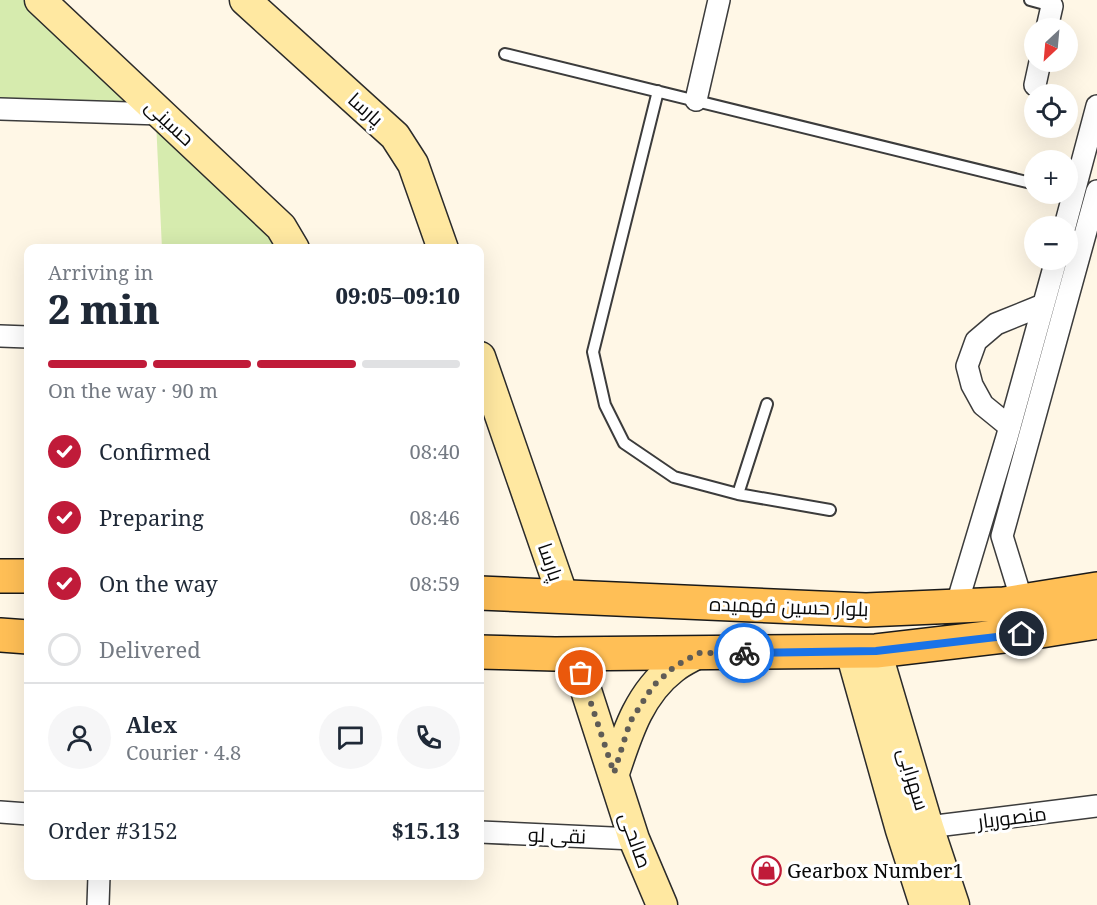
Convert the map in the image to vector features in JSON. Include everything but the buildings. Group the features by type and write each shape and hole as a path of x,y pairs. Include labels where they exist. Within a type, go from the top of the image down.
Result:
{"main road":[{"path":"0,576 24,576"},
{"name":"بلوار حسین فهمیده","path":"484,593 866,610 1004,604 1097,589"},
{"path":"484,652 863,652 1022,634 1097,622"},
{"path":"0,635 24,637"}],"street":[{"name":"حسینی","path":"40,0 281,227 291,244"},
{"name":"پارسا","path":"245,0 395,135 413,164 441,244"},
{"path":"696,100 719,0"},
{"path":"1049,18 1052,6"},
{"path":"1078,170 1097,106"},
{"path":"0,109 161,114"},
{"path":"1022,601 1002,536 1096,196"},
{"path":"956,607 1010,427 1053,270"},
{"path":"1010,427 983,405 972,385 967,366 976,341 996,324 1043,305"},
{"path":"0,336 24,337"},
{"name":"پارسا","path":"484,369 563,597"},
{"name":"سهرابی","path":"863,652 928,827 954,905"},
{"name":"سهرابی","path":"863,652 901,830 925,905"},
{"name":"صالحی","path":"574,653 634,838 662,905"},
{"path":"614,773 630,722 653,686 674,667 698,653"},
{"name":"منصوریار","path":"928,827 1097,807"},
{"path":"0,813 24,814"},
{"name":"نقی لو","path":"484,832 634,838"},
{"path":"98,905 99,880"}],"lane":[{"path":"1030,0 1052,6"},
{"path":"505,54 1024,181"},
{"path":"658,91 593,352 605,405 624,443 674,477 738,494 830,510"},
{"path":"1078,194 1096,196"},
{"path":"738,494 767,404"}],"green space":[{"path":"0,0 23,0 139,104 0,99"},
{"path":"156,121 282,244 162,244"}],"way so far":[{"path":"581,673 614,773 630,722 653,686 674,667 698,653 744,653"}],"place":[{"name":"Gearbox Number1","path":"766,870"}],"route":[{"path":"744,653 876,651 1022,634"}]}
